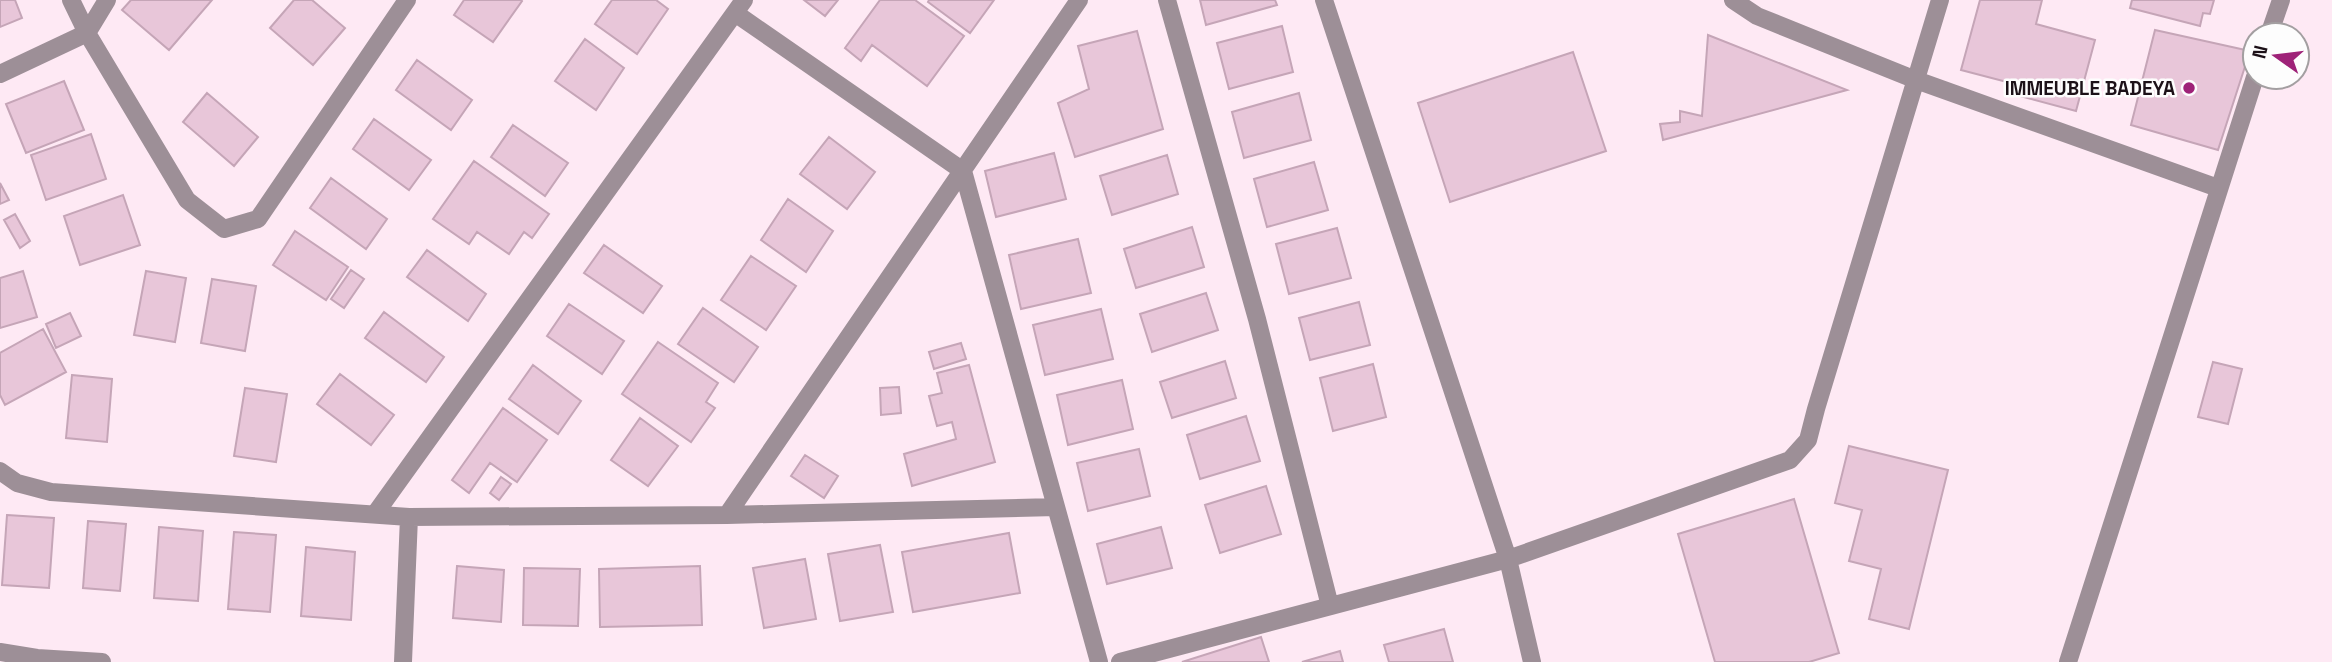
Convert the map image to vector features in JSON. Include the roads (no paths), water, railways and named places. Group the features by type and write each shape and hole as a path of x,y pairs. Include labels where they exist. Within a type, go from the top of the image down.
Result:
{"street":[{"path":"71,0 87,33 187,200 224,229 258,219 407,0"},
{"path":"0,74 87,33 107,0"},
{"path":"727,514 1079,0"},
{"path":"1167,0 1257,320 1330,606"},
{"path":"1324,0 1508,559 1532,662"},
{"path":"1733,0 1757,16 1916,80 2218,188"},
{"path":"1120,662 1508,559 1790,460 1808,440 1815,409 1940,0"},
{"path":"2274,21 2281,0"},
{"path":"375,514 739,7 962,171 1099,662"},
{"path":"2068,662 2250,91"},
{"path":"0,471 17,482 51,492 409,517 1056,507"},
{"path":"403,662 409,517"},
{"path":"0,652 37,660 102,662"}],"place":[{"name":"IMMEUBLE BADEYA","path":"2189,88"}]}
